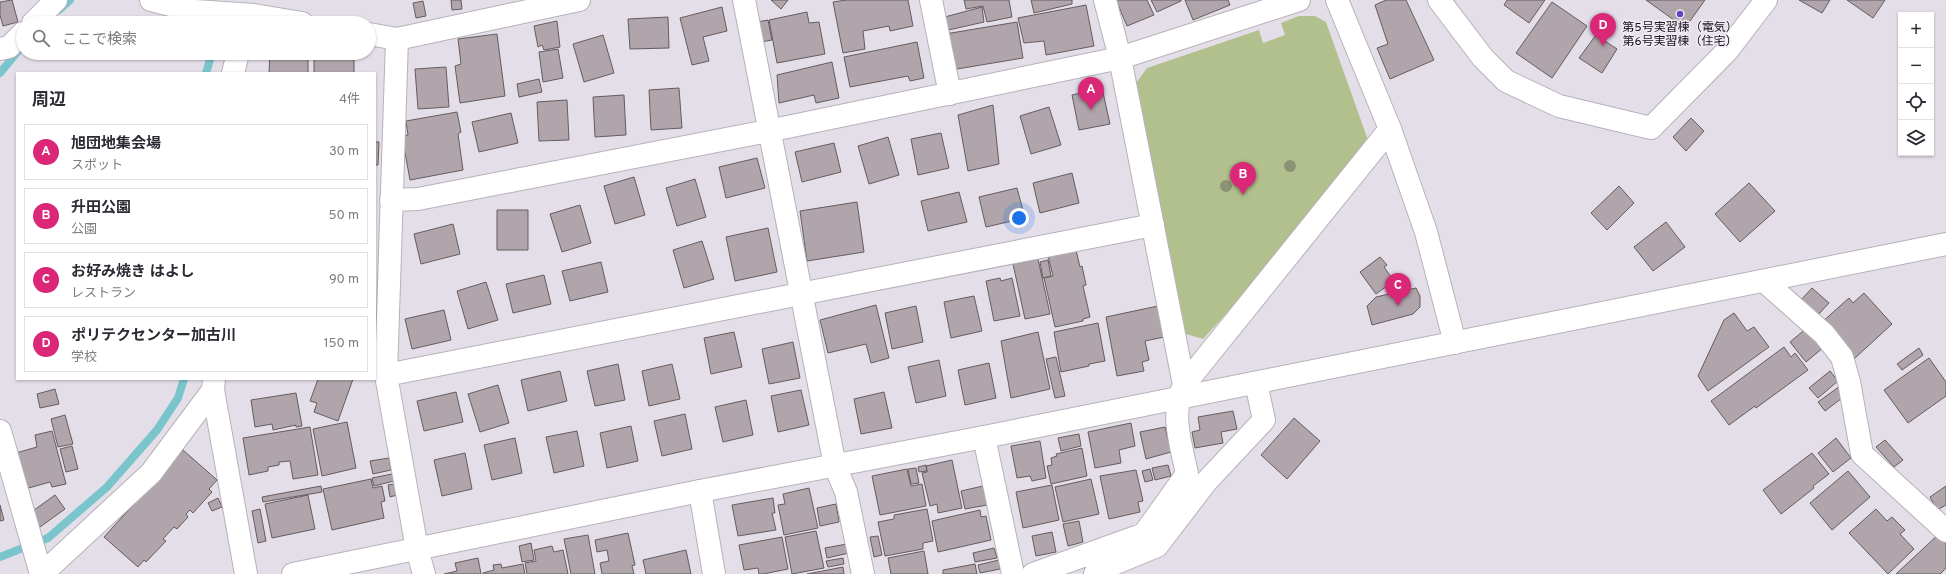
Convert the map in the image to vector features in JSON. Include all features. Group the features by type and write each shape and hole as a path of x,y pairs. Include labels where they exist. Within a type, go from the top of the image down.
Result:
{"street":[{"path":"40,16 56,0"},
{"path":"151,0 195,11 252,13 267,16"},
{"path":"376,35 397,39 574,0"},
{"path":"744,0 768,131 834,466 846,492 863,574"},
{"path":"931,0 950,94"},
{"path":"1033,574 1144,534 1187,474 1177,425 1181,391 1153,225 1120,58 1105,0"},
{"path":"391,200 418,200 768,131 1120,58 1299,0"},
{"path":"1337,0 1390,129 1426,232 1455,343"},
{"path":"1439,0 1483,58 1506,81 1559,106 1651,128 1727,51 1766,0"},
{"path":"397,39 386,375 417,549 424,574"},
{"path":"0,49 9,47 16,40"},
{"path":"233,72 236,60"},
{"path":"1181,391 1390,129"},
{"path":"386,375 1153,225"},
{"path":"293,574 700,491 984,437 1181,391 1256,383 1946,244"},
{"path":"1764,281 1824,334 1842,357 1849,382 1862,454 1946,531"},
{"path":"1095,574 1109,566 1157,546 1206,482 1264,420 1256,383"},
{"path":"0,431 25,521 42,574 152,473 213,385"},
{"path":"213,385 246,574"},
{"path":"984,437 1013,574"},
{"path":"700,491 714,574"}],"green space":[{"path":"1299,16 1315,16 1326,22 1369,143 1287,247 1203,339 1186,334 1136,83 1147,68 1259,30 1263,43 1285,35 1281,23"}],"building":[{"path":"12,0 16,16 16,23 3,26 0,15 0,2"},
{"path":"451,0 461,0 462,9 452,10"},
{"path":"771,0 788,0 781,9"},
{"path":"846,0 908,0 913,26 890,31 889,26 863,31 865,49 843,53 833,2"},
{"path":"964,0 1009,0 1012,17 987,22 983,6 966,9"},
{"path":"1031,0 1072,0 1072,4 1034,13"},
{"path":"1116,0 1147,0 1154,15 1127,26"},
{"path":"1151,0 1181,0 1181,1 1157,12"},
{"path":"1185,0 1228,0 1230,5 1193,20"},
{"path":"1386,0 1406,0 1434,60 1390,79 1377,48 1388,44 1375,5"},
{"path":"1507,0 1545,0 1529,23 1504,5"},
{"name":"第5号実習棟（電気） 第6号実習棟（住宅）","path":"1646,0 1705,0 1685,28"},
{"path":"1799,0 1830,0 1822,13"},
{"path":"1847,0 1885,0 1873,18"},
{"path":"423,1 426,16 416,18 413,3"},
{"path":"1552,2 1587,26 1552,78 1516,53"},
{"path":"1086,5 1094,46 1046,55 1044,41 1024,43 1018,18"},
{"path":"722,7 727,31 703,37 709,61 692,65 680,18"},
{"path":"982,7 984,22 944,31 941,18"},
{"path":"807,12 809,23 819,22 825,54 777,63 769,20"},
{"path":"668,17 669,48 630,49 628,19"},
{"path":"768,20 772,40 761,42 757,22"},
{"path":"557,21 560,47 544,50 542,45 538,47 534,26"},
{"path":"1017,22 1023,58 951,70 945,34"},
{"path":"497,34 505,96 460,103 455,66 461,64 458,39"},
{"path":"603,35 614,73 584,82 573,44"},
{"path":"1596,35 1617,49 1602,73 1579,58"},
{"path":"917,42 924,78 910,81 908,76 850,87 844,57"},
{"path":"558,49 563,78 543,82 539,52"},
{"path":"270,60 308,60 308,72 269,72"},
{"path":"314,60 354,60 354,72 314,72"},
{"path":"832,62 839,98 816,103 814,95 779,103 777,75"},
{"path":"446,67 449,107 418,109 415,69"},
{"path":"539,79 542,92 519,97 517,84"},
{"path":"679,88 682,128 651,130 649,90"},
{"path":"1102,88 1110,124 1079,130 1072,95"},
{"path":"624,95 626,135 595,137 593,97"},
{"path":"567,100 569,140 539,141 537,102"},
{"path":"993,105 999,164 968,171 958,115"},
{"path":"1049,107 1061,145 1031,154 1020,116"},
{"path":"457,112 461,132 458,134 463,170 410,180 402,136 408,135 406,121"},
{"path":"511,113 518,143 479,152 472,122"},
{"path":"1691,118 1704,131 1686,151 1673,137"},
{"path":"941,133 949,168 918,175 911,139"},
{"path":"888,137 899,175 869,184 858,146"},
{"path":"376,142 379,142 378,165 376,165"},
{"path":"834,143 841,172 802,182 795,152"},
{"path":"757,158 765,188 726,198 719,167"},
{"path":"1072,173 1079,203 1040,213 1033,183"},
{"path":"634,177 645,215 615,224 604,186"},
{"path":"695,179 706,217 677,226 666,188"},
{"path":"1749,183 1775,211 1740,242 1715,214"},
{"path":"1619,186 1634,203 1607,230 1591,213"},
{"path":"1017,188 1025,218 986,227 979,197"},
{"path":"959,192 967,222 928,231 921,201"},
{"path":"857,202 864,252 807,261 800,211"},
{"path":"580,205 591,243 562,252 550,214"},
{"path":"497,210 528,210 528,250 497,250"},
{"path":"1666,222 1685,247 1653,271 1634,247"},
{"path":"453,224 460,254 421,264 414,234"},
{"path":"768,228 777,272 735,281 726,237"},
{"path":"702,241 714,279 684,288 673,250"},
{"path":"1076,250 1080,267 1082,266 1086,285 1083,286 1090,317 1083,319 1083,321 1055,327 1044,278 1053,276 1048,256"},
{"path":"1380,257 1387,265 1384,267 1394,281 1376,294 1360,272"},
{"path":"1038,259 1050,314 1025,319 1013,264"},
{"path":"1048,260 1051,276 1043,278 1040,262"},
{"path":"601,262 608,292 570,301 562,271"},
{"path":"544,275 551,304 513,313 506,284"},
{"path":"1000,278 1001,281 1012,278 1020,316 994,321 986,281"},
{"path":"486,282 498,320 468,329 457,291"},
{"path":"1416,288 1420,296 1420,307 1413,314 1372,325 1367,306 1376,297"},
{"path":"1812,288 1829,303 1817,316 1800,301"},
{"path":"1864,293 1892,324 1854,359 1821,323 1849,298 1853,303"},
{"path":"974,296 982,331 951,338 944,302"},
{"path":"876,305 889,358 871,363 866,344 828,353 820,320"},
{"path":"916,306 923,342 892,349 885,313"},
{"path":"1158,306 1164,337 1145,341 1149,360 1142,362 1144,371 1117,376 1106,317"},
{"path":"444,310 451,340 412,349 405,319"},
{"path":"1734,313 1747,331 1754,327 1769,347 1708,391 1698,376 1724,320"},
{"path":"1098,323 1105,361 1061,372 1054,332"},
{"path":"1808,327 1824,347 1806,362 1790,342"},
{"path":"734,332 742,367 711,374 704,338"},
{"path":"1038,332 1050,389 1011,398 1001,341"},
{"path":"793,342 800,378 769,384 762,349"},
{"path":"1784,347 1791,357 1795,353 1808,370 1756,408 1755,406 1729,425 1711,401"},
{"path":"1919,348 1923,355 1902,370 1897,364"},
{"path":"1056,357 1065,396 1055,398 1046,359"},
{"path":"1929,358 1946,382 1946,396 1908,423 1884,390"},
{"path":"939,360 946,396 916,403 908,367"},
{"path":"989,363 996,398 965,405 958,370"},
{"path":"618,364 625,400 595,406 587,371"},
{"path":"672,364 680,399 649,406 642,371"},
{"path":"560,371 567,401 528,411 521,380"},
{"path":"1830,371 1838,381 1818,398 1809,388"},
{"path":"318,380 353,380 338,421 314,412 317,403 310,401"},
{"path":"498,385 509,423 480,432 468,394"},
{"path":"1840,386 1846,395 1825,411 1818,402"},
{"path":"55,389 59,404 40,408 37,394"},
{"path":"801,390 809,425 778,432 771,396"},
{"path":"456,392 463,422 424,431 417,401"},
{"path":"884,392 892,428 861,434 854,399"},
{"path":"296,393 302,426 296,427 296,425 273,430 272,424 255,427 251,400"},
{"path":"746,400 753,435 723,442 715,407"},
{"path":"1233,411 1237,429 1221,432 1223,443 1195,448 1192,432 1200,430 1198,417"},
{"path":"685,414 692,449 662,456 654,421"},
{"path":"65,415 73,444 58,447 51,419"},
{"path":"1294,418 1320,441 1287,479 1261,455"},
{"path":"347,422 356,468 322,476 313,429"},
{"path":"1131,423 1135,446 1119,450 1121,463 1095,468 1088,432"},
{"path":"631,426 638,461 607,468 600,433"},
{"path":"310,427 318,475 293,479 290,461 279,462 279,465 268,467 268,471 249,475 243,438"},
{"path":"1165,427 1171,452 1146,459 1140,432"},
{"path":"52,431 66,484 52,487 50,482 25,489 16,453 37,447 35,435"},
{"path":"577,431 584,466 554,473 546,437"},
{"path":"1079,434 1081,446 1061,451 1058,438"},
{"path":"515,438 522,473 492,480 484,445"},
{"path":"1836,438 1851,458 1833,472 1818,453"},
{"path":"1885,440 1903,460 1894,467 1876,447"},
{"path":"1040,441 1046,478 1032,481 1030,476 1017,478 1011,446"},
{"path":"72,446 78,469 66,472 60,449"},
{"path":"1082,448 1087,476 1051,484 1047,466 1052,465 1051,458 1057,456 1056,454"},
{"path":"183,450 217,480 209,489 212,492 193,513 190,510 186,514 188,517 177,529 174,527 163,539 166,541 146,562 144,560 138,567 104,537"},
{"path":"465,453 472,489 442,496 434,460"},
{"path":"1812,453 1829,474 1781,514 1763,490"},
{"path":"389,458 391,470 373,474 370,461"},
{"path":"952,460 962,508 938,513 937,504 930,506 922,473 927,472 926,466"},
{"path":"926,465 927,471 919,472 918,467"},
{"path":"1168,465 1171,476 1155,480 1152,468"},
{"path":"916,468 919,483 911,484 908,469"},
{"path":"907,469 911,486 922,484 926,506 880,515 872,476"},
{"path":"1150,469 1153,480 1145,482 1142,471"},
{"path":"1136,470 1143,501 1138,502 1140,512 1109,519 1100,476"},
{"path":"1848,471 1870,497 1832,530 1810,503"},
{"path":"392,474 394,481 374,486 372,478"},
{"path":"371,479 373,488 382,486 385,501 381,502 384,518 332,530 323,489"},
{"path":"1091,479 1099,514 1063,522 1055,487"},
{"path":"394,484 397,495 390,497 388,485"},
{"path":"1052,485 1059,520 1023,528 1016,492"},
{"path":"321,486 322,492 263,502 262,497"},
{"path":"983,486 987,505 965,509 961,491"},
{"path":"1946,486 1946,505 1937,510 1930,497"},
{"path":"809,488 818,528 784,535 778,505 785,504 783,494"},
{"path":"55,495 65,509 40,527 30,513"},
{"path":"308,495 315,529 272,538 265,504"},
{"path":"218,498 222,507 212,511 208,503"},
{"path":"773,498 775,513 772,513 776,530 738,536 732,505"},
{"path":"836,504 839,522 820,526 817,508"},
{"path":"0,505 4,520 0,521"},
{"path":"260,509 266,541 258,543 252,511"},
{"path":"927,509 933,541 923,543 923,549 885,556 878,522 894,519 894,515"},
{"path":"1876,509 1887,521 1892,517 1905,530 1900,534 1914,549 1888,574 1849,533"},
{"path":"980,510 981,517 986,516 991,540 938,552 932,521"},
{"path":"1079,521 1083,542 1068,546 1063,524"},
{"path":"816,531 824,568 792,574 785,537"},
{"path":"1052,532 1056,552 1036,556 1032,536"},
{"path":"628,533 635,565 632,566 634,574 602,574 600,563 609,561 607,550 597,552 595,540"},
{"path":"1940,533 1946,540 1946,568 1940,574 1896,574"},
{"path":"588,535 595,574 571,574 564,539"},
{"path":"878,536 882,555 874,557 870,537"},
{"path":"782,537 788,569 763,574 759,574 758,568 744,570 739,545"},
{"path":"531,543 534,560 522,562 519,546"},
{"path":"847,544 849,553 827,558 825,548"},
{"path":"552,546 554,552 563,550 568,574 527,574 525,563 536,561 534,550"},
{"path":"994,548 997,558 975,562 973,553"},
{"path":"686,550 691,574 646,574 643,560"},
{"path":"924,551 928,574 891,574 888,558"},
{"path":"478,558 481,574 444,574 457,571 455,563"},
{"path":"843,558 844,564 828,567 826,561"},
{"path":"999,560 1000,569 980,573 978,565"},
{"path":"501,564 502,568 523,564 525,574 483,574 494,570 493,565"},
{"path":"975,564 977,574 943,574 943,570"},
{"path":"843,567 844,574 807,574"}],"waterway":[{"path":"59,10 70,0"},
{"path":"0,73 16,54"},
{"path":"206,72 210,60"},
{"path":"0,557 48,538 107,487 157,430 178,398 184,380"}],"place":[{"name":"第5号実習棟（電気） 第6号実習棟（住宅）","path":"1680,14"},
{"name":"ポリテクセンター加古川","path":"1603,46"},
{"name":"旭団地集会場","path":"1091,110"},
{"name":"升田公園","path":"1243,195"},
{"name":"お好み焼き はよし","path":"1398,306"}]}
